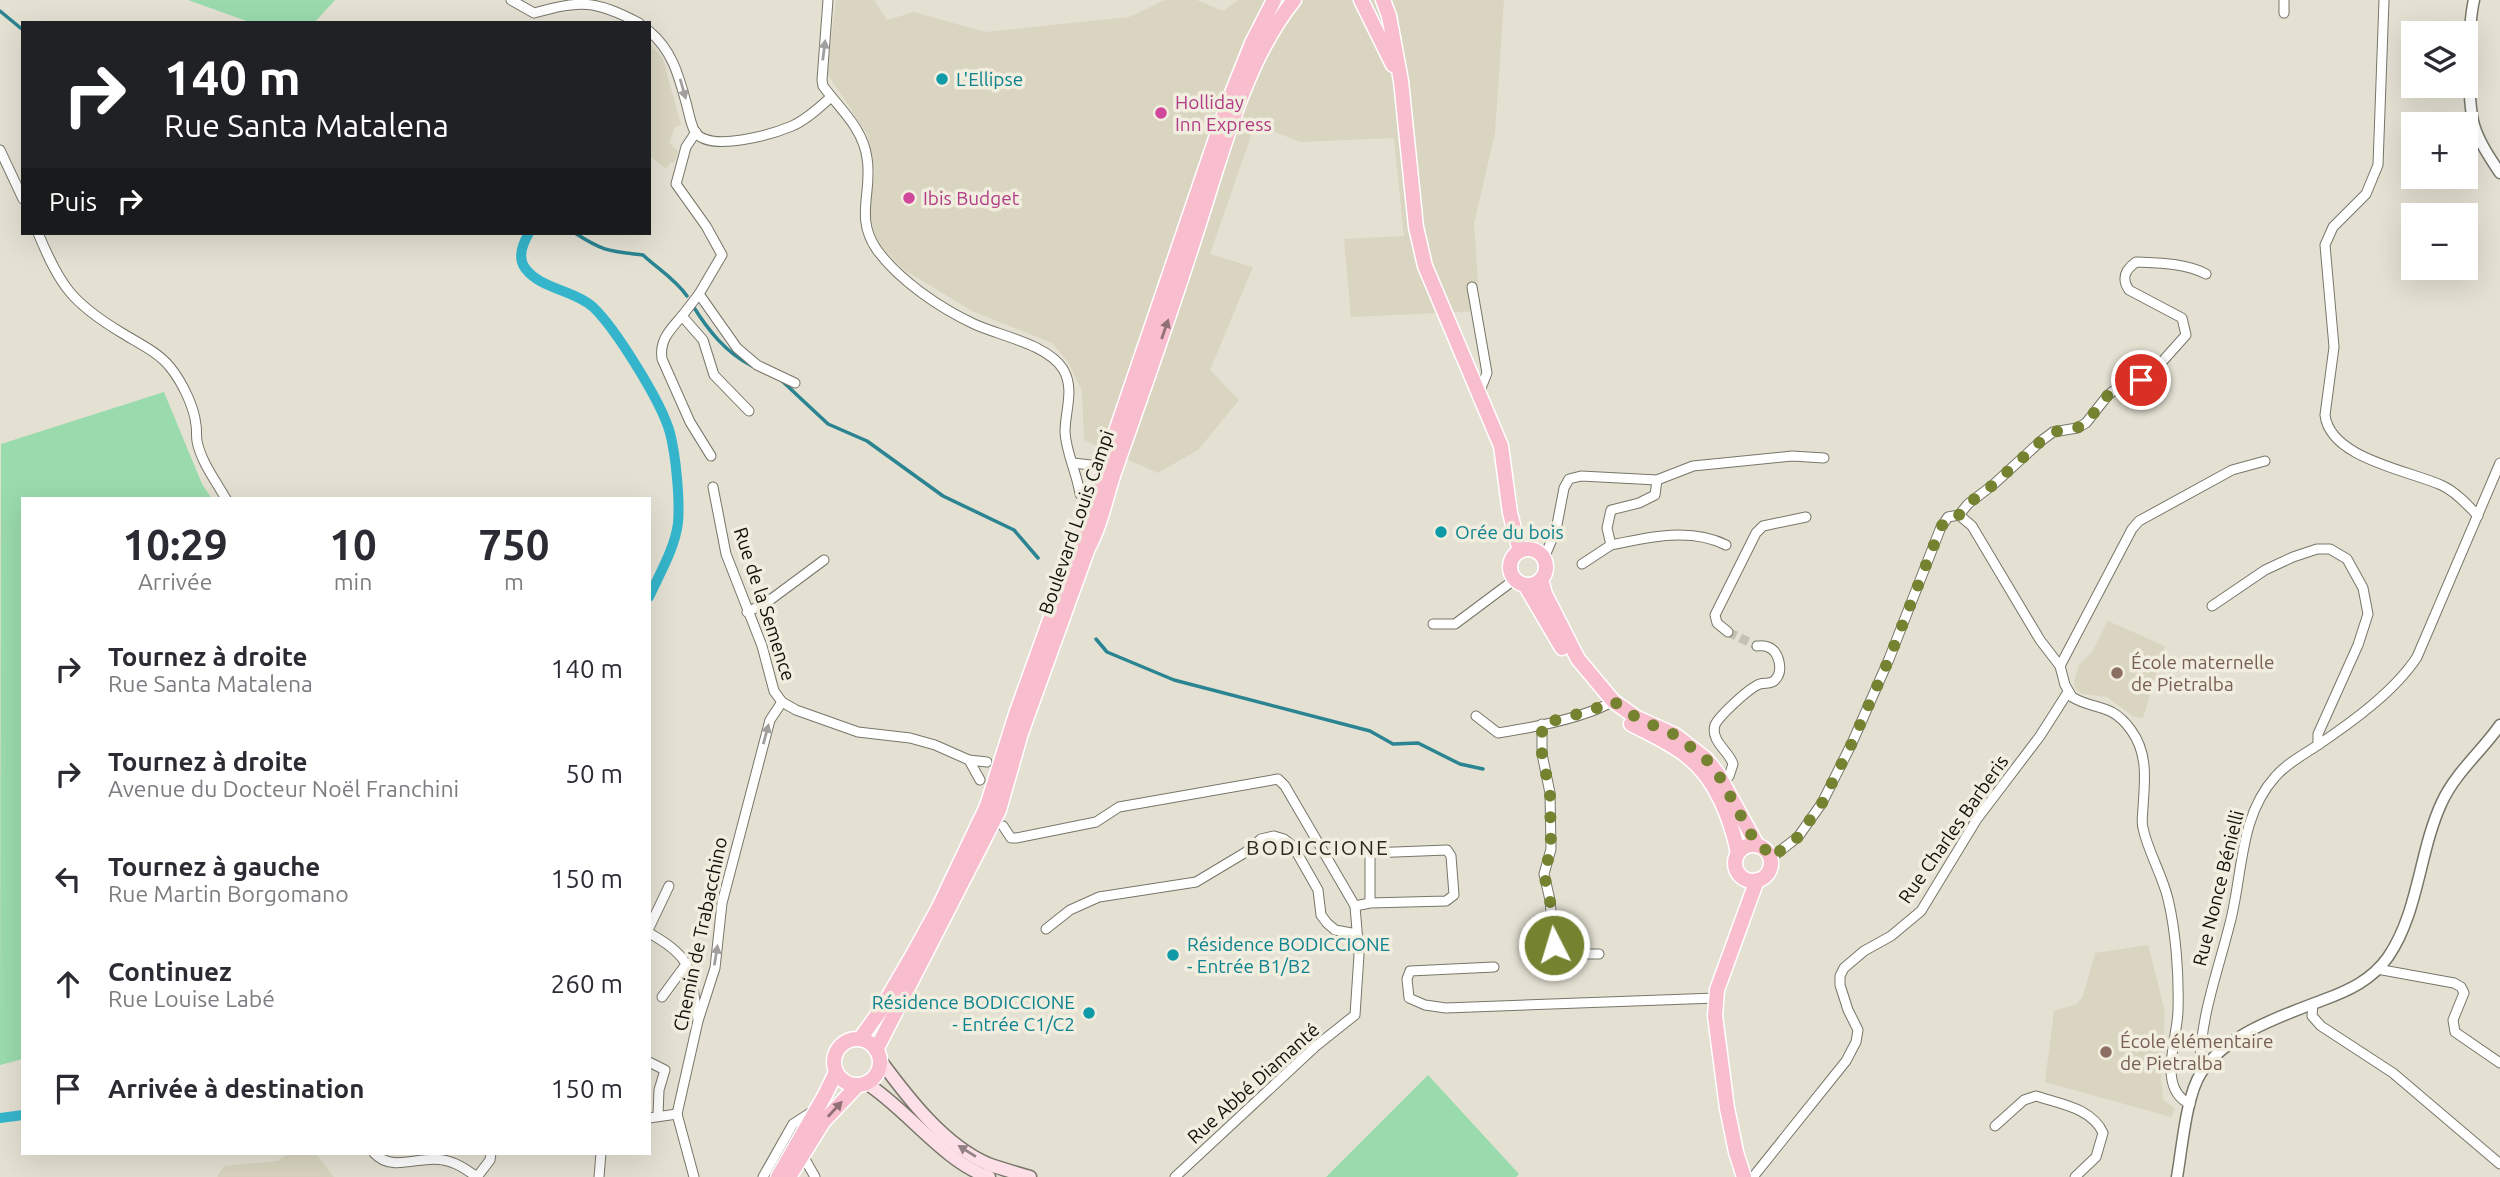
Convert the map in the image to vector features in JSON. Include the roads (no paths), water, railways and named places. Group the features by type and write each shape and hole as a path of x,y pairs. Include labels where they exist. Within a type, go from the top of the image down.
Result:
{"main road":[{"name":"Boulevard Louis Campi","path":"860,1039 912,956 987,806 1016,714 1083,528 1228,103 1252,43 1274,0"},
{"name":"Boulevard Louis Campi","path":"878,1055 999,810 1021,733 1088,548 1096,533 1109,486 1245,90 1264,42 1294,0"},
{"path":"1362,0 1401,80"},
{"path":"1383,0 1389,16 1401,80 1416,227 1425,265 1501,446 1510,513 1520,551"},
{"path":"1520,583 1531,585 1541,580 1546,569 1544,558 1536,551 1520,551 1512,558 1510,569 1573,667 1609,703 1630,723 1674,747 1700,768 1725,811 1738,853 1735,864 1740,875 1745,879 1757,880 1767,875 1771,858 1766,850 1757,845 1723,783 1706,759 1675,735 1609,703 1578,659 1545,594 1541,580"},
{"path":"1738,853 1747,846 1757,845"},
{"path":"1744,1177 1727,1108 1715,1016 1717,990 1757,880"},
{"path":"989,1177 951,1155 887,1097 862,1084 845,1082 836,1072 834,1061 839,1047 845,1042 860,1039 872,1045 934,1124 957,1145 987,1164 1030,1177"},
{"path":"789,1177 822,1122 862,1084 877,1074 878,1055"},
{"path":"778,1177 836,1072"}],"street":[{"path":"511,0 534,13 562,4 582,2 615,10 635,21"},
{"path":"828,0 822,80 863,141 868,160 864,218 868,234 878,251 905,279 953,313 1052,356 1068,382 1065,432 1080,494"},
{"path":"2284,0 2284,13"},
{"path":"2384,0 2378,164 2365,194 2333,227 2325,245 2334,347 2326,425 2346,447 2444,486 2468,504 2478,516"},
{"path":"2474,0 2470,18 2470,99 2474,124 2500,173"},
{"path":"651,33 670,54 696,132 706,140 718,142 768,135 795,125 831,97"},
{"path":"696,132 686,147 676,184 722,255 698,295 663,339 660,349 690,422 712,456"},
{"path":"0,150 21,195"},
{"path":"39,235 51,265 74,299 90,314 158,355 177,377 194,415 196,440 204,461 225,497"},
{"path":"1771,858 1798,837 1822,803 1852,743 1889,659 1941,527 1948,517 1959,515 1968,504 2053,432 2077,428 2086,423 2114,391 2152,373 2186,335 2182,318 2129,290 2123,283 2129,266 2136,261 2148,262 2196,268 2206,274"},
{"path":"1472,287 1487,373 1479,393"},
{"path":"698,295 737,348 757,365 795,383"},
{"path":"681,316 703,340 714,375 749,411"},
{"path":"1544,558 1556,530 1564,488 1569,479 1581,476 1657,480 1693,466 1792,456 1824,458"},
{"path":"2060,666 2132,529 2139,521 2232,470 2265,461"},
{"path":"1073,463 1091,465"},
{"name":"Rue Nonce Bénielli","path":"2200,1074 2200,1044 2208,996 2231,920 2246,834 2256,807 2274,777 2291,762 2354,720 2409,670 2423,644 2500,463"},
{"path":"1611,545 1607,528 1611,510 1639,503 1655,495 1657,480"},
{"name":"Rue de la Semence","path":"713,487 726,554 762,646 775,691 782,702 796,710 858,732 909,738 935,745 969,760 987,762"},
{"path":"1959,515 1972,526 2040,640 2060,666 2068,692 2077,700 2104,707 2119,717 2132,730 2143,751 2146,772 2142,825 2168,898 2175,950 2178,1013 2170,1070 2178,1096 2190,1104"},
{"path":"1728,632 1717,623 1715,615 1756,533 1763,526 1806,517"},
{"path":"1582,564 1611,545 1651,536 1713,538 1726,545"},
{"path":"2213,606 2265,570 2292,557 2317,549 2330,549 2347,559 2363,588 2368,614 2358,645 2318,734 2318,745"},
{"path":"747,612 766,603 824,560"},
{"path":"1433,624 1455,624 1520,583"},
{"path":"1723,783 1733,764 1714,736 1715,726 1747,692 1760,684 1769,684 1779,673 1780,662 1775,653 1768,647 1756,646"},
{"name":"Rue Charles Barberis","path":"1753,1177 1846,1061 1856,1042 1858,1030 1840,985 1844,968 1864,951 1891,936 1921,911 1977,818 2040,736 2068,692"},
{"name":"Chemin de Trabacchino","path":"694,1177 677,1114 698,1021 715,968 722,903 766,733 770,720 782,702"},
{"path":"1476,716 1498,733 1542,724 1609,703"},
{"path":"1542,724 1542,754 1550,793 1551,849 1544,874 1550,900 1554,945 1561,954 1599,954"},
{"path":"2177,1177 2190,1104 2200,1074 2225,1048 2258,1027 2361,983 2387,959 2409,909 2428,838 2443,800 2475,754 2500,725"},
{"path":"969,760 980,780"},
{"path":"1003,826 1011,838 1016,838 1096,822 1119,807 1278,779 1285,786 1355,906 1357,934 1335,930 1327,923 1321,915 1318,890 1293,846 1274,836 1261,839 1246,852 1196,882 1099,897 1070,910 1046,929"},
{"path":"1355,906 1370,903 1446,901 1454,895 1451,856 1447,850 1370,853 1370,903"},
{"path":"651,926 669,886"},
{"path":"651,932 680,953 687,964 698,1021"},
{"name":"Rue Abbé Diamanté","path":"1175,1177 1316,1046 1355,1015 1359,955 1357,934"},
{"path":"662,997 687,964"},
{"path":"1494,967 1410,971 1407,979 1409,998 1425,1005 1446,1008 1716,998"},
{"path":"2377,969 2461,987 2463,993 2453,1020 2455,1032 2500,1063"},
{"path":"2313,1004 2312,1016 2321,1026 2393,1073 2500,1164"},
{"path":"651,1063 665,1070 653,1116 677,1114"},
{"path":"1995,1126 2024,1100 2036,1096 2087,1113 2099,1123 2104,1133 2096,1157 2075,1177"},
{"path":"763,1177 793,1124 817,1109"},
{"path":"803,1154 815,1177"},
{"path":"376,1155 382,1161 395,1163 441,1159 460,1165 477,1177 491,1155"},
{"path":"599,1177 601,1155"}],"waterway":[{"path":"0,11 21,28"},
{"path":"528,235 521,255 525,268 539,281 585,301 603,318 648,386 670,433 677,478 678,523 670,552 651,593"},
{"path":"578,235 608,250 643,255 672,279 687,296"},
{"path":"693,306 718,340 734,355 752,366"},
{"path":"781,380 828,424 867,441 943,496 1014,530 1038,558"},
{"path":"1096,639 1107,652 1174,680 1370,731 1393,744 1418,743 1460,764 1483,769"},
{"path":"0,1118 21,1115"}],"tunnel":[{"path":"1728,632 1757,646"}],"place":[{"name":"L'Ellipse","path":"942,79"},
{"name":"Holliday Inn Express","path":"1161,113"},
{"name":"Ibis Budget","path":"909,198"},
{"name":"Orée du bois","path":"1441,532"},
{"name":"École maternelle de Pietralba","path":"2117,673"},
{"name":"Résidence BODICCIONE - Entrée B1/B2","path":"1173,955"},
{"name":"Résidence BODICCIONE - Entrée C1/C2","path":"1089,1013"},
{"name":"École élémentaire de Pietralba","path":"2106,1052"}],"district":[{"name":"BODICCIONE","path":"1318,847"}]}
